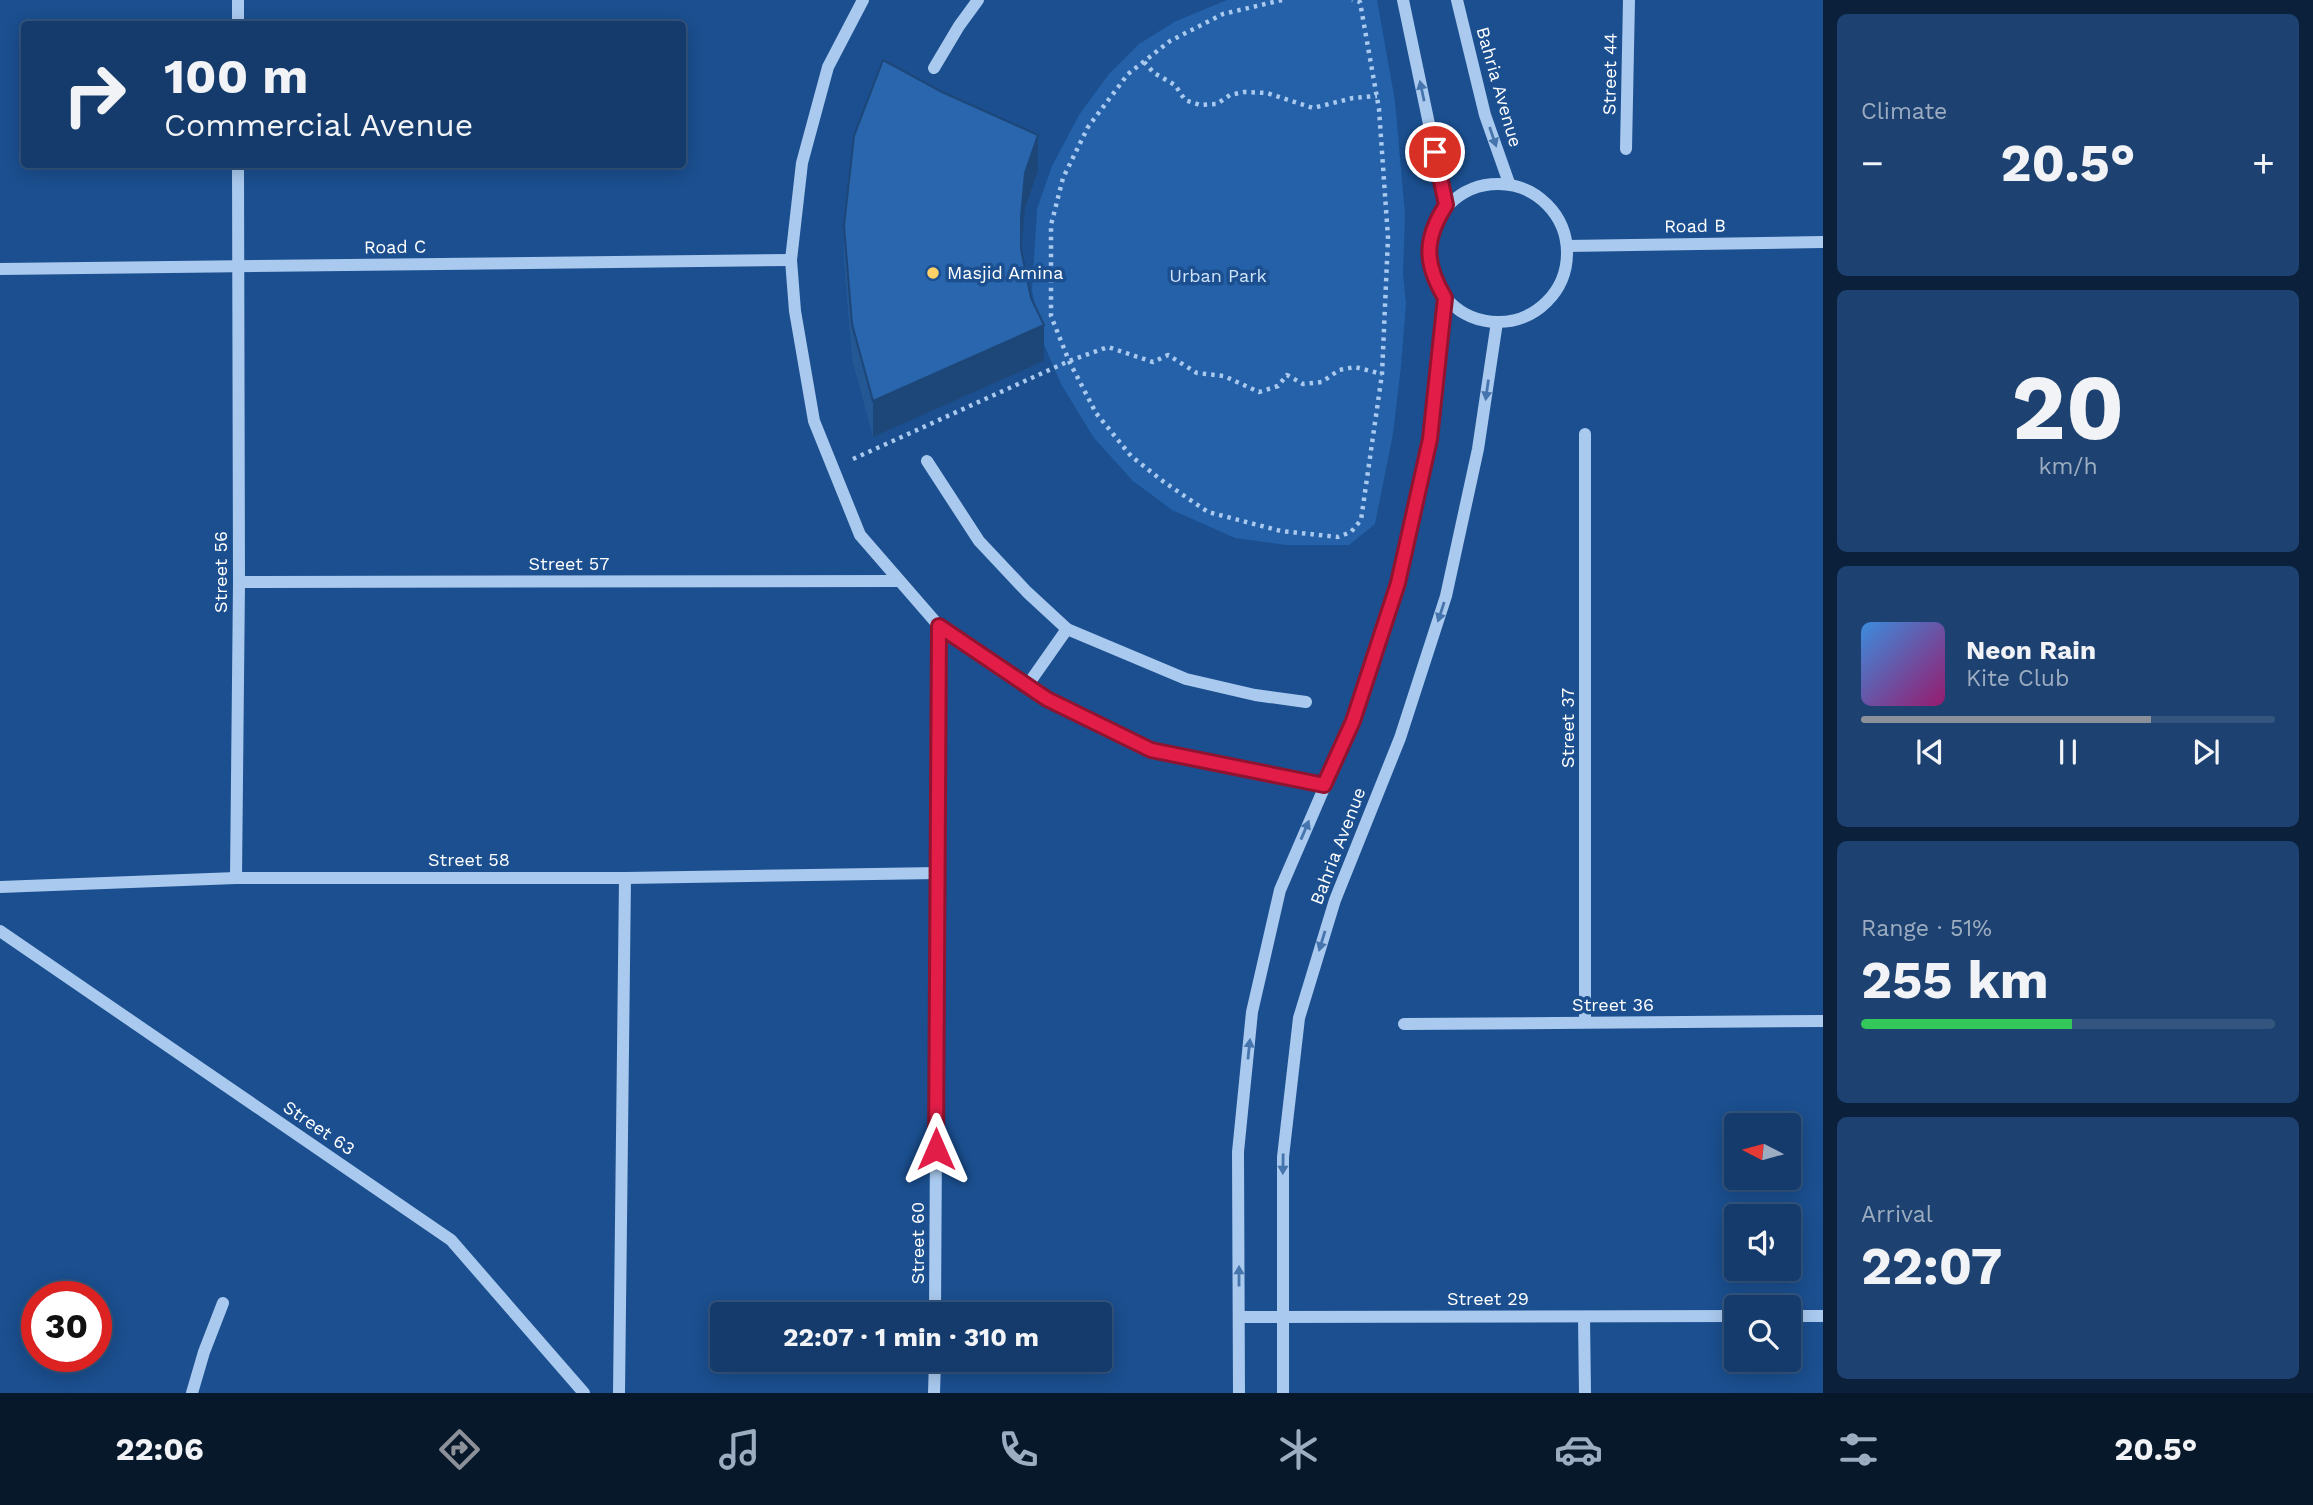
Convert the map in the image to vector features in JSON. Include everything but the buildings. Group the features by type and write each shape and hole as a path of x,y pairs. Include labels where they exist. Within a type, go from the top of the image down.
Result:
{"street":[{"path":"238,0 238,21"},
{"path":"863,0 828,66 802,163 791,260 795,310 814,421 860,535 939,626 1047,699 1151,750 1324,785"},
{"path":"934,68 978,0"},
{"path":"1402,0 1446,205"},
{"name":"Bahria Avenue","path":"1457,0 1485,115 1509,183"},
{"name":"Street 44","path":"1626,149 1629,0"},
{"name":"Street 56","path":"236,878 239,582 238,168"},
{"path":"1509,183 1530,191 1548,205 1561,224 1567,246 1566,269 1556,290 1541,308 1520,319 1497,322 1477,320 1460,311 1445,298 1434,281 1429,261 1429,242 1435,222 1446,205 1464,191 1486,184 1509,183"},
{"name":"Road B","path":"1567,246 1823,242"},
{"name":"Road C","path":"0,269 791,260"},
{"name":"Bahria Avenue","path":"1238,1393 1238,1152 1252,1012 1280,890 1353,721 1398,583 1430,439 1445,298"},
{"name":"Bahria Avenue","path":"1283,1393 1283,1157 1298,1018 1335,900 1400,738 1446,596 1478,449 1497,322"},
{"name":"Street 37","path":"1586,434 1586,1022"},
{"path":"928,461 979,541 1027,592 1067,629 1186,679 1255,695 1306,702"},
{"name":"Street 57","path":"239,582 898,581"},
{"name":"Street 60","path":"935,1302 939,626"},
{"path":"1027,686 1067,629"},
{"name":"Street 58","path":"0,887 236,878 625,878 938,873"},
{"path":"619,1393 625,878"},
{"name":"Street 63","path":"0,931 451,1240 584,1393"},
{"name":"Street 36","path":"1404,1024 1823,1021"},
{"path":"192,1393 223,1303"},
{"name":"Street 29","path":"1239,1317 1724,1316"},
{"path":"1801,1316 1823,1316"},
{"path":"1584,1317 1585,1393"},
{"path":"934,1393 935,1372"}],"path":[{"path":"1282,0 1223,14 1170,41 1128,74 1088,127 1063,178 1051,225 1051,316 1069,361 1096,413 1132,456 1164,482 1208,512 1281,530 1338,537 1351,532 1361,520 1382,374 1388,238 1377,96 1360,2 1352,0"},
{"path":"1144,62 1175,85 1185,100 1200,105 1217,104 1230,95 1244,92 1267,93 1312,108 1353,98 1377,96"},
{"path":"833,468 1069,361 1108,347 1153,362 1168,355 1197,373 1224,376 1259,392 1278,386 1287,376 1303,384 1322,383 1339,370 1355,367 1382,374"}],"green space":[{"name":"Urban Park","path":"1227,0 1377,0 1395,101 1405,214 1403,274 1406,304 1393,434 1375,524 1349,545 1286,545 1235,538 1172,510 1133,481 1094,438 1061,384 1042,340 1032,291 1037,209 1052,166 1079,115 1109,74 1139,44 1176,21"}],"place":[{"name":"Masjid Amina","path":"933,273"}],"route":[{"path":"936,1149 939,626 1047,699 1151,750 1324,785 1353,721 1398,583 1430,439 1445,298 1434,281 1429,261 1429,242 1435,222 1446,205 1435,152"}]}
